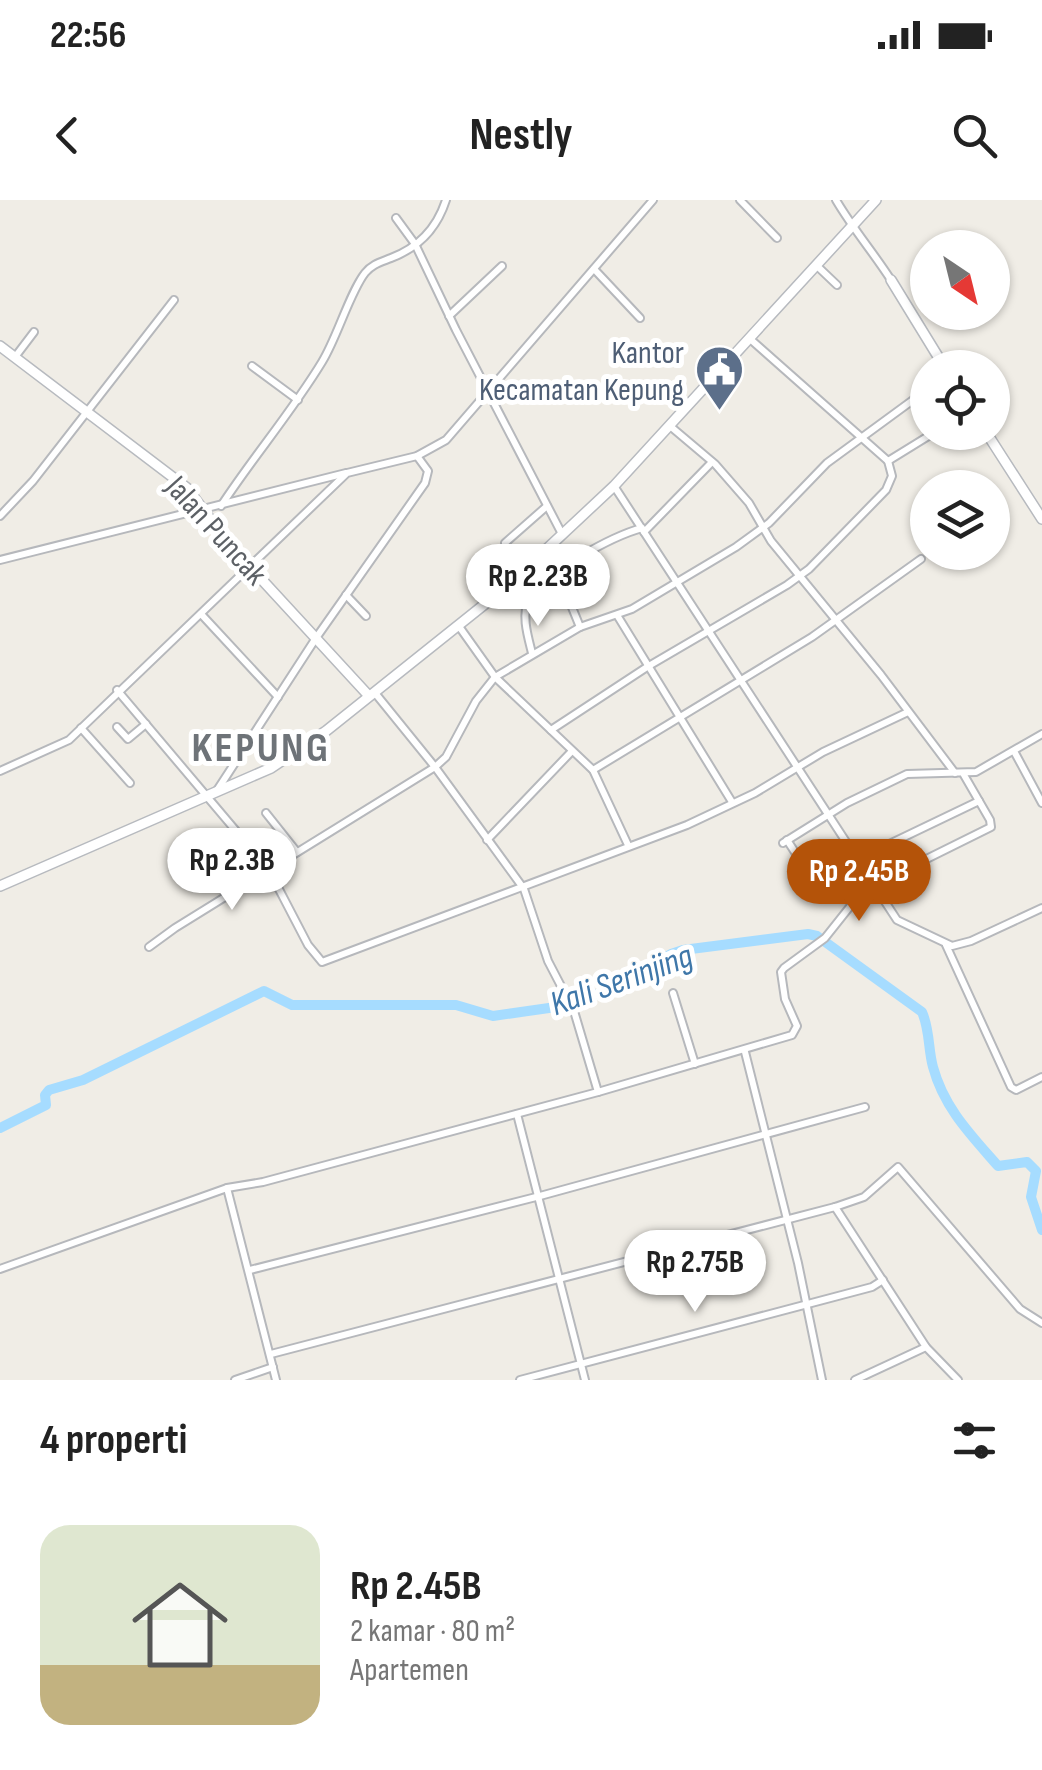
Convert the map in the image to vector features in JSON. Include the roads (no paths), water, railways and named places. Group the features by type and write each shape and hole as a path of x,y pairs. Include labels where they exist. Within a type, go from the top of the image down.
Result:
{"main road":[{"path":"0,886 212,795 290,757 372,694 563,535 614,486 876,200"},
{"path":"889,277 934,350"},
{"name":"Jalan Puncak","path":"0,346 179,481 249,566 372,694"},
{"path":"998,450 1042,519"}],"street":[{"path":"220,506 324,359 363,275 433,232 446,200"},
{"path":"0,560 417,456 446,440 486,389 653,200"},
{"path":"740,200 776,238"},
{"path":"836,200 889,277"},
{"path":"396,218 416,244 449,316 563,535"},
{"path":"815,264 837,284"},
{"path":"449,316 502,266"},
{"path":"594,268 640,318"},
{"path":"0,516 34,482 174,300"},
{"path":"15,357 34,332"},
{"path":"552,730 647,667 800,576 886,490 892,476 888,461 749,338"},
{"path":"252,366 298,400"},
{"path":"149,947 295,849 446,757 476,701 494,677 580,627 617,616 764,527 827,463 910,402"},
{"path":"0,1268 227,1188 263,1182 744,1052 796,1031 785,999 782,972 825,938 856,899 872,886 988,830 992,824 960,774 800,576 749,503 712,462 669,425"},
{"path":"888,461 910,448"},
{"path":"212,795 428,477 417,456"},
{"path":"532,653 526,613 532,594 608,539 643,530 712,462"},
{"path":"0,771 68,740 347,473"},
{"path":"614,486 897,920 946,945 964,944 1042,908"},
{"path":"505,543 547,506"},
{"path":"593,770 836,621 910,568"},
{"path":"558,573 580,627"},
{"path":"346,595 366,616"},
{"path":"200,614 278,697"},
{"path":"617,616 680,720 740,799"},
{"path":"458,625 494,677 593,770 628,845"},
{"path":"117,690 212,795 267,868 308,945 322,962 687,825 908,712"},
{"path":"372,694 432,764 524,889 548,961 574,1011 598,1092"},
{"path":"117,727 128,739 146,724"},
{"path":"81,728 130,783"},
{"path":"802,863 785,842 828,816 907,774 960,774 986,769 1042,734"},
{"path":"487,840 572,751"},
{"path":"1015,753 1042,802"},
{"path":"856,860 979,801"},
{"path":"266,813 295,849"},
{"path":"946,945 1011,1087 1016,1090 1042,1077"},
{"path":"673,993 696,1064"},
{"path":"744,1052 822,1380"},
{"path":"250,1270 865,1107"},
{"path":"517,1114 562,1277 585,1380"},
{"path":"270,1354 834,1207 864,1197 895,1168 902,1168 1020,1310 1042,1323"},
{"path":"227,1188 276,1380"},
{"path":"834,1207 926,1346 958,1380"},
{"path":"520,1380 872,1287 883,1280"},
{"path":"854,1380 926,1346"},
{"path":"235,1380 273,1367"}],"waterway":[{"name":"Kali Serinjing","path":"0,1128 46,1105 49,1090 83,1080 264,991 292,1005 456,1005 493,1016 563,1006 606,991 683,950 808,934 817,936 922,1012 938,1082 959,1120 998,1166 1027,1162 1036,1171 1031,1197 1042,1230"}],"place":[{"name":"Kantor Kecamatan Kepung","path":"719,412"}],"district":[{"name":"KEPUNG","path":"261,746"}]}
